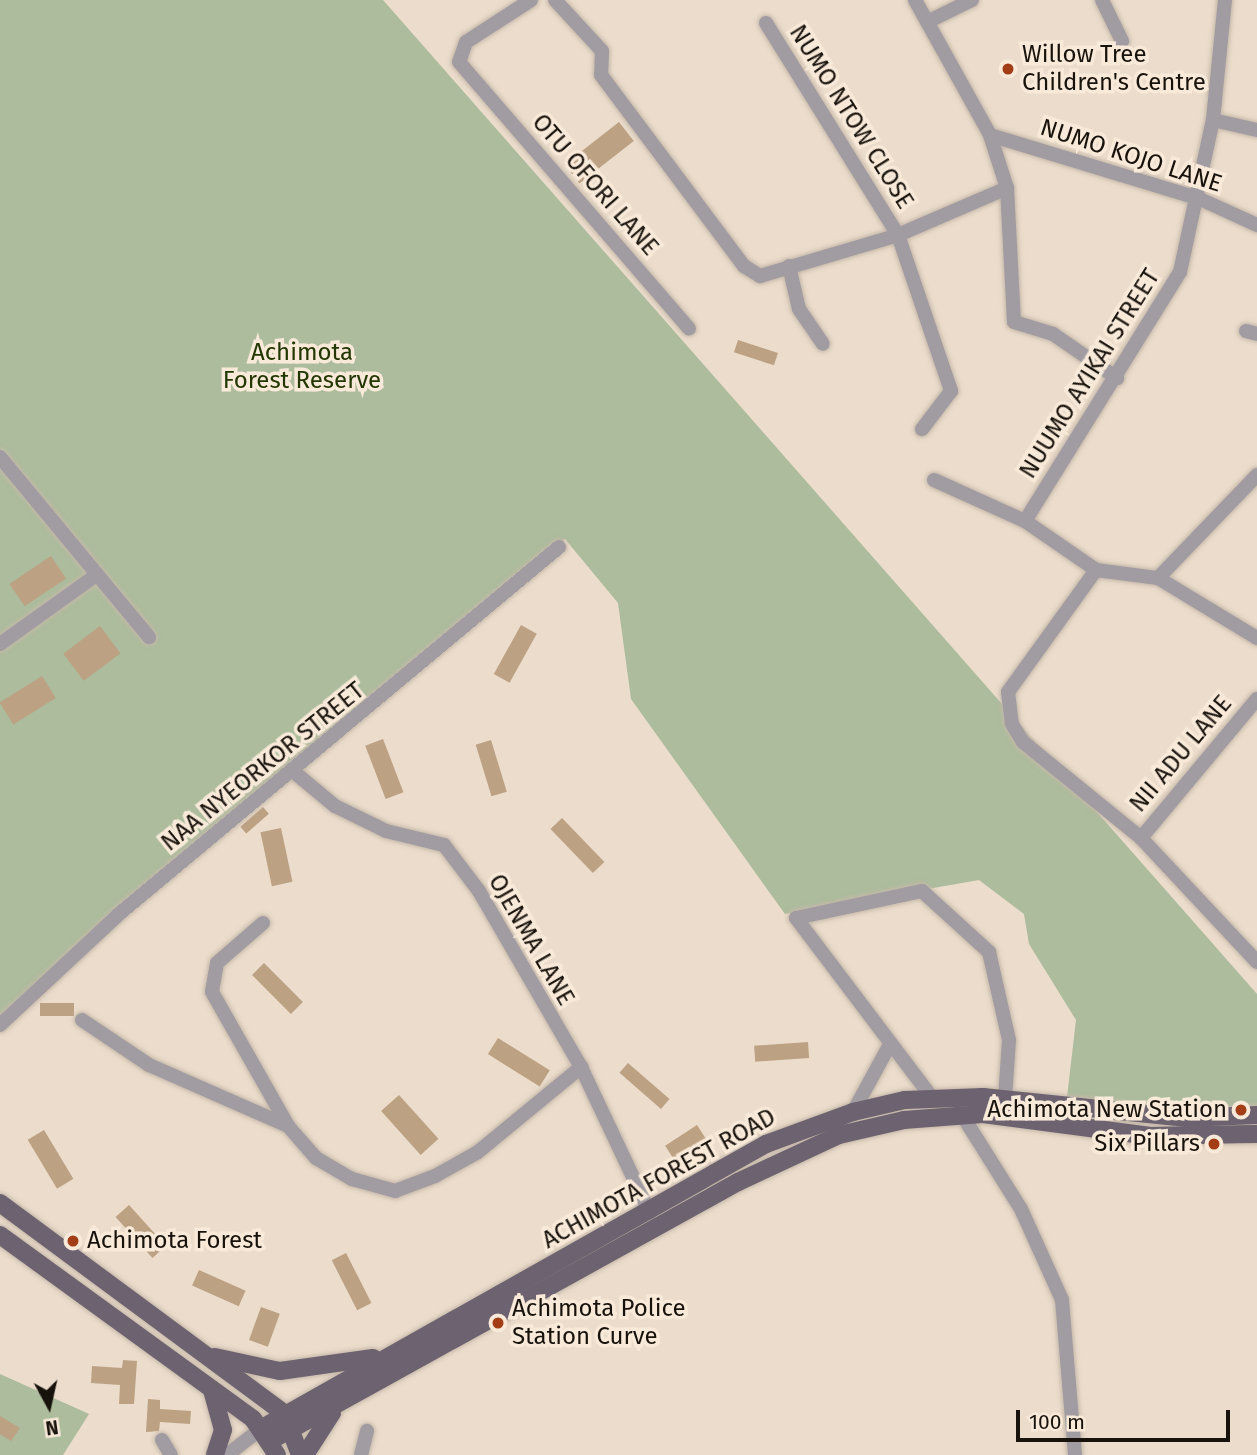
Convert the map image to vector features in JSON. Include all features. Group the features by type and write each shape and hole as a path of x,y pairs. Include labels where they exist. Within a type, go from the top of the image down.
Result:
{"main road":[{"name":"ACHIMOTA FOREST ROAD","path":"270,1441 288,1421 394,1354 650,1213 766,1144 853,1112 933,1098 1005,1098 1186,1118 1257,1115"},
{"name":"ACHIMOTA FOREST ROAD","path":"288,1421 352,1399 802,1149 872,1127 962,1115 1149,1136 1257,1134"},
{"path":"0,1203 288,1421 299,1455"},
{"path":"0,1236 212,1390 270,1441"},
{"path":"200,1352 280,1371 394,1354"},
{"path":"212,1390 223,1430 215,1455"},
{"path":"305,1455 327,1417 352,1399"}],"street":[{"path":"555,0 602,51 601,75 744,266 769,276 789,266 898,235 1007,188"},
{"path":"915,0 990,135 1007,188 1014,322 1053,334 1117,378"},
{"path":"927,22 972,0"},
{"path":"1102,0 1122,41"},
{"name":"NUUMO AYIKAI STREET","path":"1025,521 1117,378 1180,272 1200,199 1213,120 1224,0"},
{"name":"OTU OFORI LANE","path":"529,1 466,42 459,62 689,328"},
{"name":"NUMO NTOW CLOSE","path":"766,23 898,235 951,391 922,429"},
{"path":"1213,120 1257,130"},
{"name":"NUMO KOJO LANE","path":"990,135 1200,199 1257,225"},
{"path":"789,266 799,309 823,344"},
{"path":"0,457 95,576 149,637"},
{"path":"1158,578 1257,475"},
{"path":"934,480 1025,521 1096,570 1158,578 1257,638"},
{"name":"NAA NYEORKOR STREET","path":"0,1025 119,914 294,772 559,547"},
{"path":"1096,570 1005,702 1023,742 1141,838 1254,953"},
{"path":"0,644 95,576"},
{"name":"NII ADU LANE","path":"1141,838 1257,699"},
{"name":"OJENMA LANE","path":"294,772 335,806 386,831 444,845 479,891 581,1067 650,1213"},
{"path":"933,1098 888,1048 796,918 922,891 989,952 1009,1040 1005,1098"},
{"path":"263,923 217,963 212,992 288,1126 316,1158 352,1179 395,1191 478,1152 581,1067"},
{"path":"82,1020 149,1065 288,1126"},
{"path":"853,1112 888,1048"},
{"path":"962,1115 1021,1209 1062,1300 1074,1455"},
{"path":"361,1455 367,1431"},
{"path":"162,1440 171,1455"},
{"path":"227,1455 270,1441"},
{"path":"234,1455 270,1441"}],"green space":[{"name":"Achimota Forest Reserve","path":"0,0 383,0 1257,994 1257,1108 1172,1112 1067,1097 1076,1020 1029,944 1024,914 979,880 785,914 631,699 618,603 565,539 0,1017"},
{"path":"0,1374 89,1414 63,1455 0,1455"}],"building":[{"path":"619,122 634,141 579,183 565,164"},
{"path":"738,340 778,353 774,365 734,352"},
{"path":"51,556 66,578 25,606 10,584"},
{"path":"521,625 537,634 510,683 494,674"},
{"path":"100,626 120,653 84,681 63,654"},
{"path":"42,676 56,698 13,725 0,702"},
{"path":"383,739 403,792 386,799 365,746"},
{"path":"491,740 507,792 491,796 476,745"},
{"path":"263,807 269,814 246,833 240,827"},
{"path":"562,818 604,862 593,873 550,829"},
{"path":"281,828 292,882 272,886 260,832"},
{"path":"264,963 303,1002 291,1014 252,975"},
{"path":"40,1003 74,1003 74,1016 40,1016"},
{"path":"498,1038 550,1070 540,1086 488,1054"},
{"path":"808,1042 809,1058 755,1062 754,1046"},
{"path":"628,1063 670,1099 661,1109 619,1073"},
{"path":"399,1095 438,1139 421,1155 381,1111"},
{"path":"697,1125 710,1145 678,1166 665,1146"},
{"path":"44,1130 73,1179 57,1189 28,1140"},
{"path":"129,1205 166,1246 152,1258 116,1217"},
{"path":"346,1253 371,1303 357,1310 332,1260"},
{"path":"199,1270 246,1291 239,1306 192,1286"},
{"path":"261,1307 280,1314 268,1347 249,1340"},
{"path":"123,1360 137,1361 134,1404 119,1404 120,1385 91,1383 92,1366 122,1368"},
{"path":"148,1399 160,1400 160,1409 191,1411 190,1424 160,1422 159,1431 146,1432"},
{"path":"0,1416 20,1428 11,1441 0,1434"}],"place":[{"name":"Willow Tree Children's Centre","path":"1008,69"},
{"name":"Achimota New Station","path":"1241,1110"},
{"name":"Six Pillars","path":"1214,1144"},
{"name":"Achimota Forest","path":"73,1241"},
{"name":"Achimota Police Station Curve","path":"498,1323"}]}
